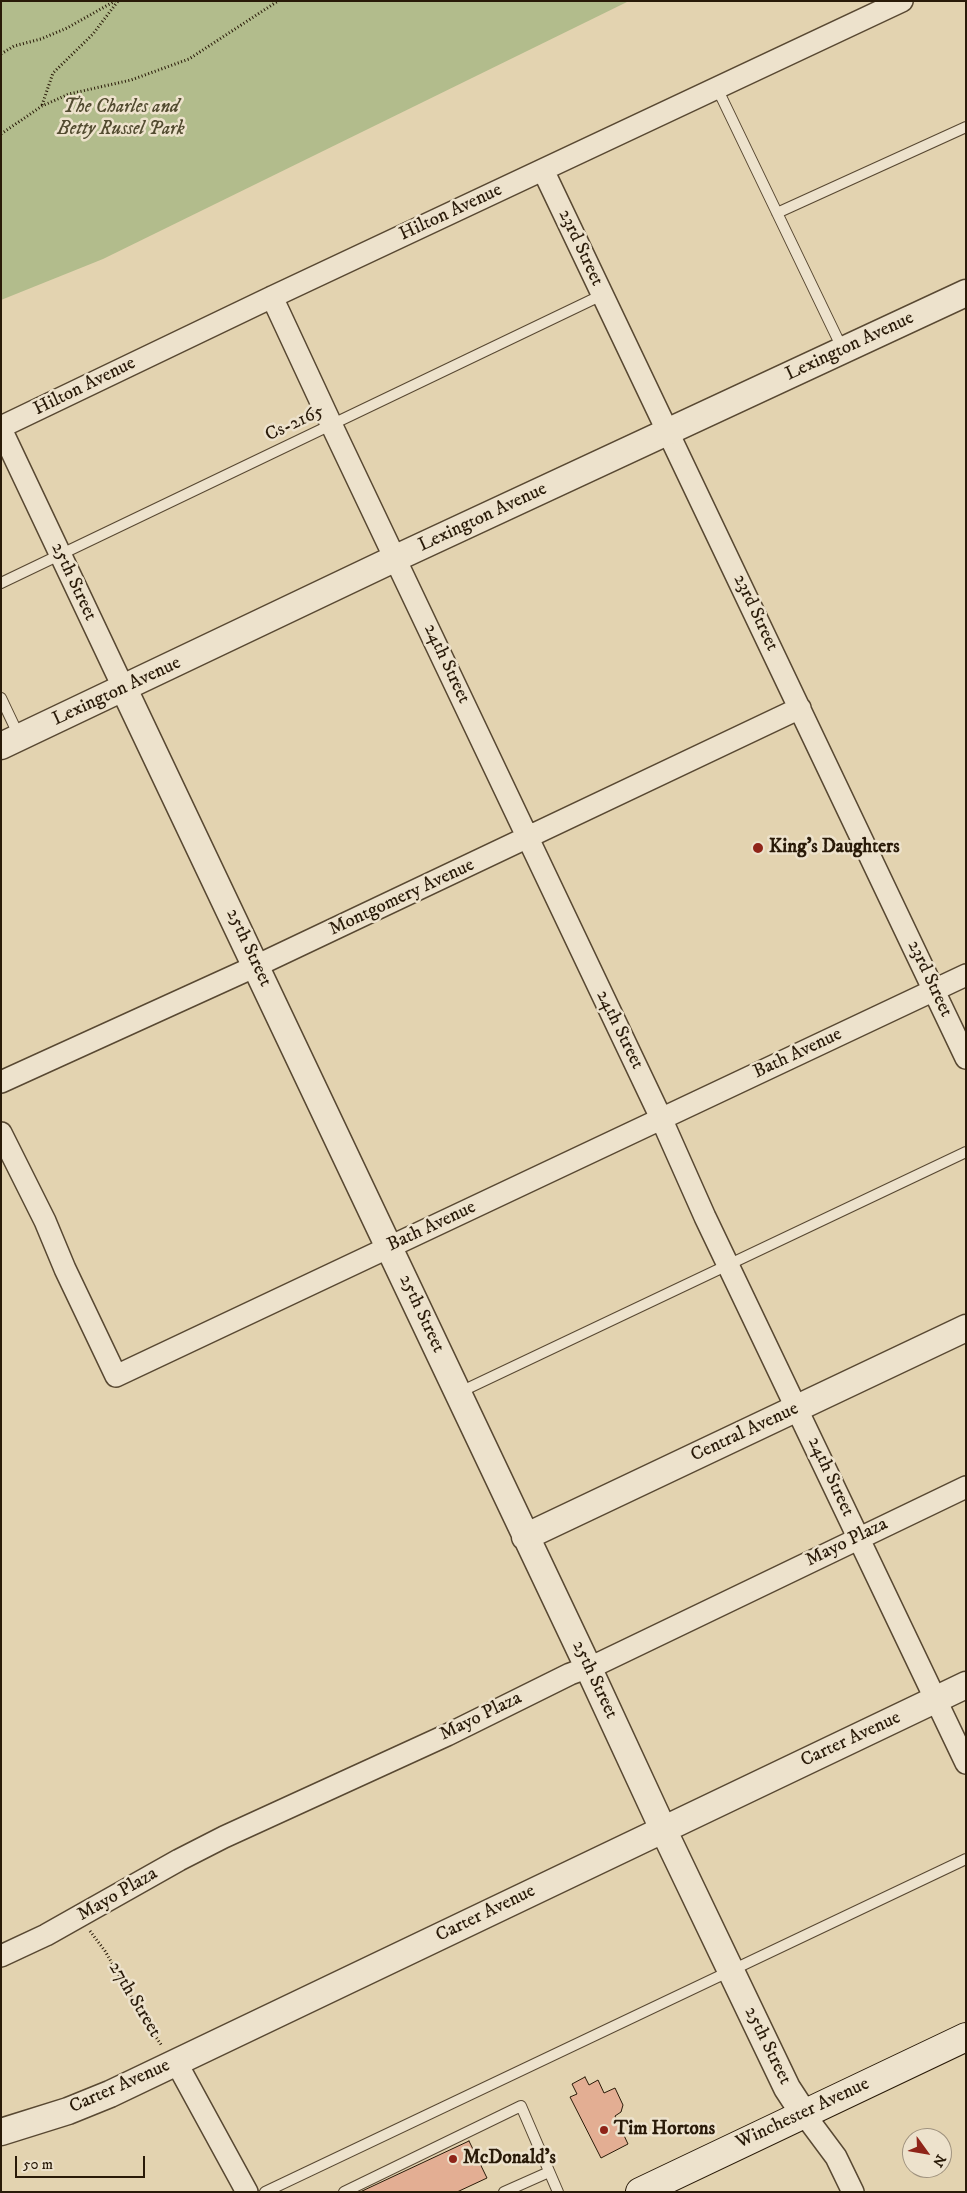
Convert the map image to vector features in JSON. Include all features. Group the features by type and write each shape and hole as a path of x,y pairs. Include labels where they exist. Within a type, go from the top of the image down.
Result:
{"main road":[{"name":"Winchester Avenue","path":"640,2192 966,2037"}],"street":[{"name":"Hilton Avenue","path":"1,428 272,297 902,1"},
{"name":"23rd Street","path":"543,170 966,1058"},
{"name":"Lexington Avenue","path":"11,742 396,558 966,293"},
{"name":"24th Street","path":"272,297 966,1763"},
{"name":"25th Street","path":"1,428 787,2088 804,2114 832,2150 853,2192"},
{"name":"Montgomery Avenue","path":"1,1082 256,966 800,708"},
{"name":"Bath Avenue","path":"1,1133 45,1221 65,1269 116,1376 966,975"},
{"name":"Central Avenue","path":"525,1537 966,1328"},
{"name":"Mayo Plaza","path":"1,1956 73,1920 194,1852 447,1735 570,1674 966,1487"},
{"name":"Carter Avenue","path":"1,2132 76,2108 110,2094 966,1685"},
{"path":"176,2062 247,2192"}],"lane":[{"path":"717,88 843,350"},
{"path":"777,213 966,127"},
{"name":"Cs-2165","path":"1,583 602,295"},
{"path":"1,698 11,742"},
{"path":"457,1393 966,1152"},
{"path":"266,2192 966,1859"},
{"path":"344,2192 521,2106 558,2192"},
{"path":"504,2192 549,2172"}],"path":[{"path":"1,54 14,46 42,39 67,28 116,1"},
{"path":"42,106 53,73 93,34 116,1"},
{"path":"1,134 42,106 69,94 131,80 189,60 278,1"},
{"name":"27th Street","path":"73,1920 89,1930 96,1938 147,2024 176,2062"}],"green space":[{"name":"The Charles and Betty Russel Park","path":"1,1 629,1 103,259 1,300"}],"building":[{"name":"Tim Hortons","path":"585,2077 589,2085 598,2080 604,2093 615,2088 623,2105 621,2112 615,2116 628,2144 601,2158 570,2097 577,2094 572,2084"},
{"name":"McDonald's","path":"469,2141 487,2178 457,2192 360,2192"}],"place":[{"name":"King's Daughters","path":"758,848"},
{"name":"Tim Hortons","path":"604,2130"},
{"name":"McDonald's","path":"453,2159"}]}
